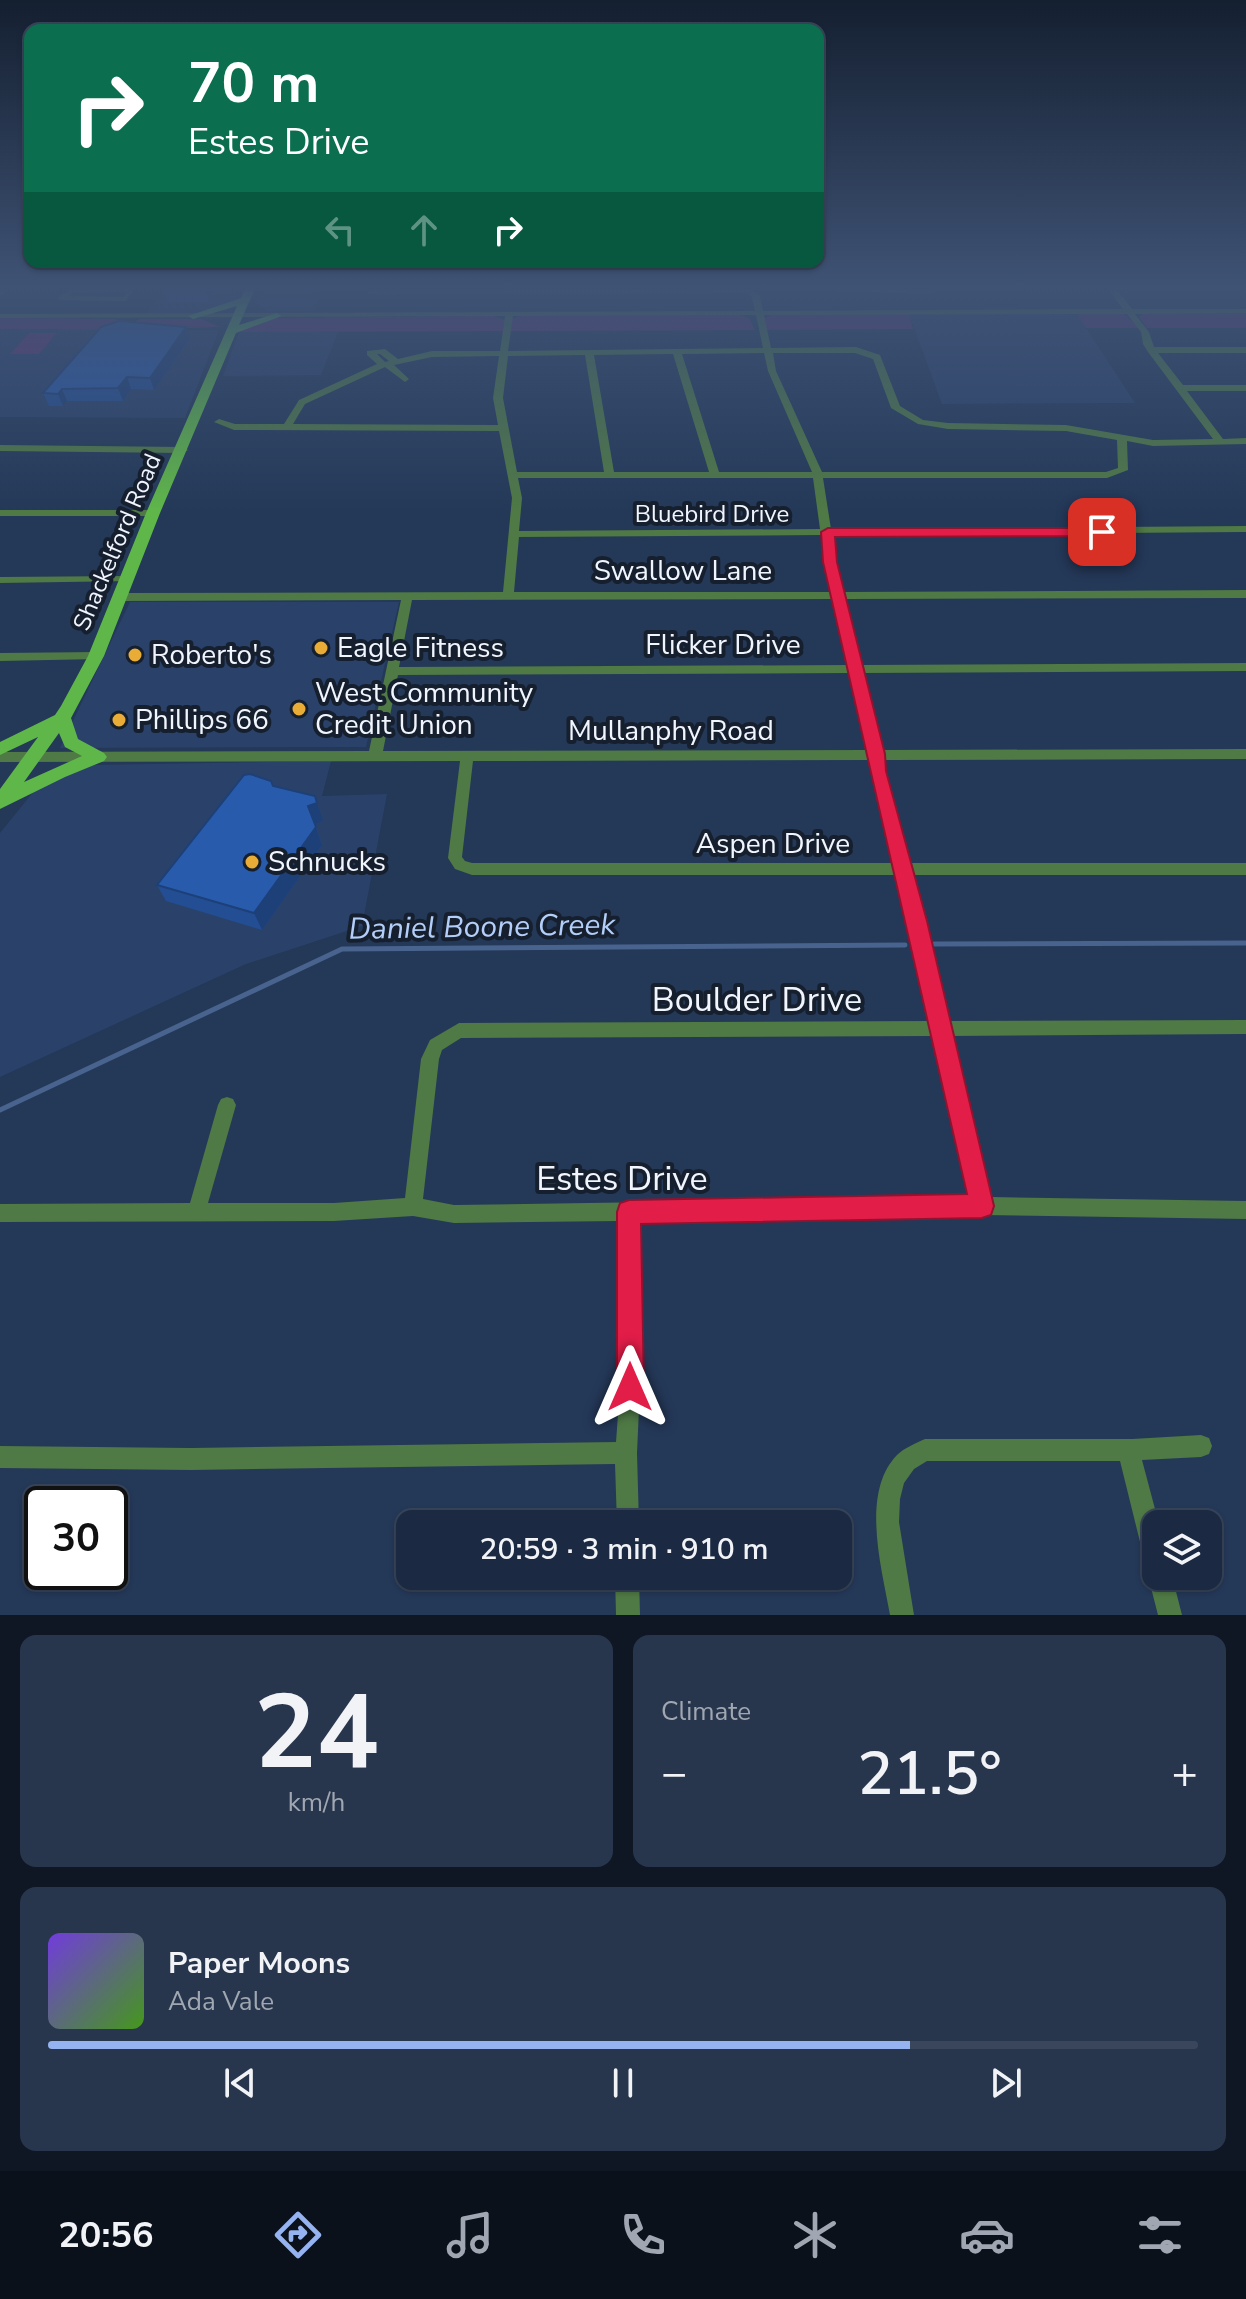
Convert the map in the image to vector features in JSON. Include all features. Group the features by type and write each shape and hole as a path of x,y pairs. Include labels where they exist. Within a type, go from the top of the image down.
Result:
{"main road":[{"name":"Shackelford Road","path":"0,803 36,757 96,656 218,361"},
{"path":"0,749 62,717 71,743 98,757"},
{"path":"0,803 59,772 98,757"}],"street":[{"path":"287,427 302,402 397,361"},
{"path":"501,361 498,398 517,498 508,595"},
{"path":"590,361 610,475"},
{"path":"680,361 714,474"},
{"path":"771,361 780,391 805,438 818,475 838,595 982,1206"},
{"path":"879,361 896,408 921,422 948,426 1066,428 1153,443 1246,441"},
{"path":"1159,361 1220,441"},
{"path":"388,363 405,379"},
{"path":"1178,388 1246,388"},
{"path":"219,422 234,427 502,428"},
{"path":"514,475 1107,475 1123,470 1122,439"},
{"path":"0,448 183,450"},
{"path":"0,513 153,513"},
{"name":"Bluebird Drive","path":"514,534 1246,529"},
{"path":"0,580 126,579"},
{"name":"Swallow Lane","path":"120,597 1246,594"},
{"path":"375,756 407,598"},
{"path":"0,657 96,656"},
{"name":"Flicker Drive","path":"393,671 1246,667"},
{"name":"Mullanphy Road","path":"0,757 1246,754"},
{"name":"Aspen Drive","path":"467,756 455,858 460,865 472,869 1246,869"},
{"name":"Boulder Drive","path":"413,1207 430,1059 436,1045 459,1031 1246,1027"},
{"path":"197,1210 227,1105"},
{"name":"Estes Drive","path":"0,1213 197,1210 334,1212 413,1207 454,1214 982,1206 1246,1210"},
{"path":"628,1510 629,1212"},
{"path":"902,1615 887,1507 895,1470 909,1455 925,1450 1048,1447 1129,1452 1201,1446"},
{"path":"1129,1452 1144,1510"},
{"path":"0,1457 191,1459 626,1453"},
{"path":"627,1590 628,1615"},
{"path":"1164,1590 1170,1615"}],"shaded area":[{"path":"0,361 207,361 185,418 0,417"},
{"path":"228,361 326,361 321,375 223,376"},
{"path":"926,361 1108,361 1135,403 942,404"},
{"path":"130,602 399,602 366,747 60,748"},
{"path":"331,761 322,796 387,794 362,926 246,964 0,1077 0,833 46,779 94,765"}],"building":[{"path":"71,361 162,361 150,378 127,377 118,388 62,389 58,394 43,393"},
{"name":"Schnucks","path":"244,775 271,781 273,786 315,796 317,803 308,806 316,827 254,913 157,885"}],"waterway":[{"name":"Daniel Boone Creek","path":"934,944 1246,943"},
{"name":"Daniel Boone Creek","path":"0,1110 342,949 905,945"}],"place":[{"name":"Eagle Fitness","path":"321,648"},
{"name":"Roberto's","path":"135,655"},
{"name":"West Community Credit Union","path":"299,709"},
{"name":"Phillips 66","path":"119,720"},
{"name":"Schnucks","path":"252,862"}],"route":[{"path":"630,1387 629,1212 982,1206 830,562 828,532 1102,532"}]}
